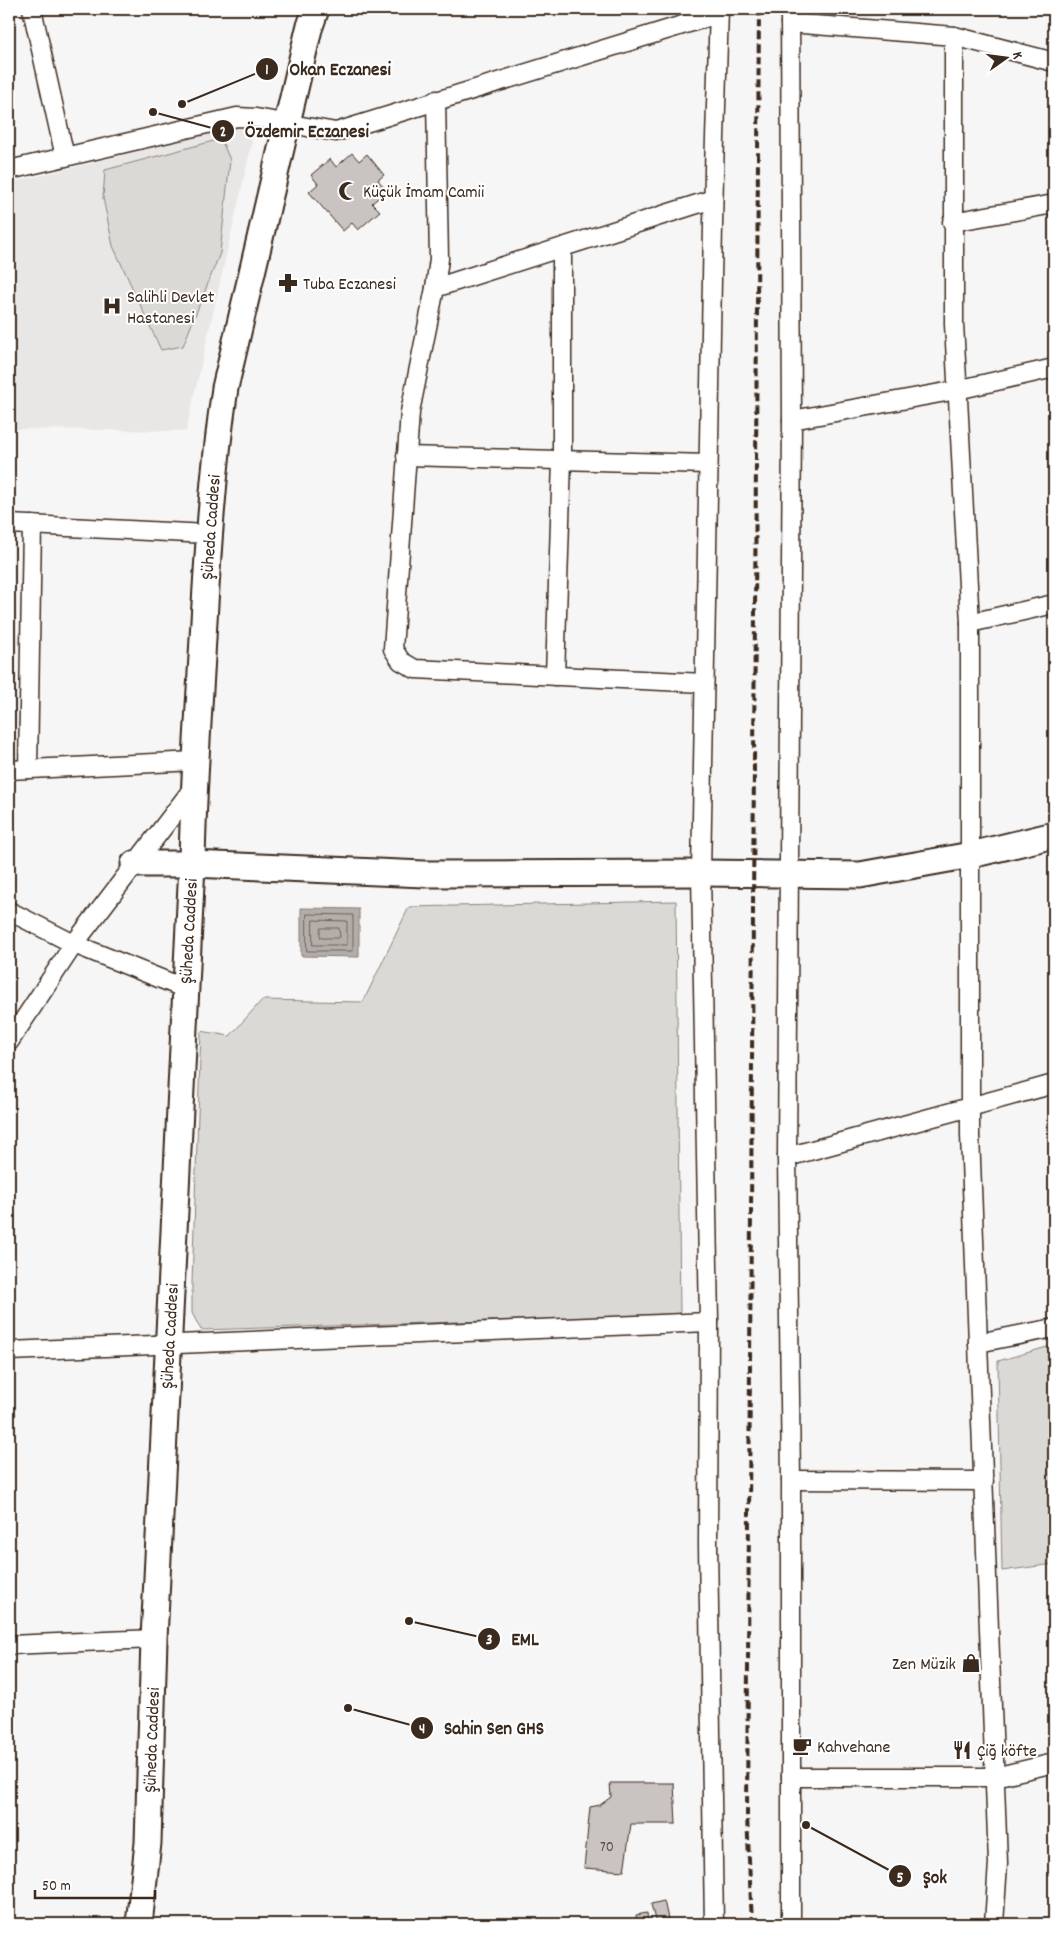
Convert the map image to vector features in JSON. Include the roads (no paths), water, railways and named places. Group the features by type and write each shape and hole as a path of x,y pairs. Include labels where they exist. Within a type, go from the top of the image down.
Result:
{"main road":[{"name":"Şüheda Caddesi","path":"148,1843 154,1639 192,864 194,787 208,534 217,440 225,388 312,16"},
{"path":"134,864 192,864 424,874 701,873 860,875 970,855 1054,835"},
{"path":"139,1924 148,1843"},
{"path":"148,1843 155,1924"}],"street":[{"path":"32,9 65,157"},
{"path":"9,170 237,117 256,118 336,132 718,11 701,873 709,1322 708,1546 714,1924"},
{"path":"791,1924 787,1157 792,420 790,16 954,36 1054,62"},
{"path":"954,36 952,222 954,324 970,623 970,1109 998,1863 994,1924"},
{"path":"436,100 439,259 410,412 393,649 400,661 415,669 704,683"},
{"path":"435,288 713,199"},
{"path":"952,222 1054,204"},
{"path":"555,676 562,460 562,248"},
{"path":"792,420 957,390 1054,368"},
{"path":"406,456 708,464"},
{"path":"9,524 208,534"},
{"path":"28,769 32,525"},
{"path":"970,623 1054,604"},
{"path":"9,770 196,761"},
{"path":"9,1042 74,944 194,787"},
{"path":"9,911 74,944 186,989"},
{"path":"787,1157 970,1109 1054,1084"},
{"path":"9,1351 709,1322"},
{"path":"978,1342 1054,1328"},
{"path":"790,1480 984,1481"},
{"path":"9,1645 154,1639"},
{"path":"791,1777 995,1777 1054,1763"}],"water":[{"path":"301,908 359,909 359,957 301,956"}],"railway":[{"path":"752,1924 747,1816 759,9"}],"place":[{"name":"Okan Eczanesi","path":"182,104"},
{"name":"Özdemir Eczanesi","path":"153,112"},
{"name":"Küçük İmam Camii","path":"348,191"},
{"name":"Tuba Eczanesi","path":"288,283"},
{"name":"Salihli Devlet Hastanesi","path":"112,306"},
{"name":"EML","path":"409,1621"},
{"name":"Zen Müzik","path":"971,1663"},
{"name":"Sahin Sen GHS","path":"348,1708"},
{"name":"Kahvehane","path":"802,1746"},
{"name":"Çiğ köfte","path":"962,1750"},
{"name":"Şok","path":"806,1825"}]}
